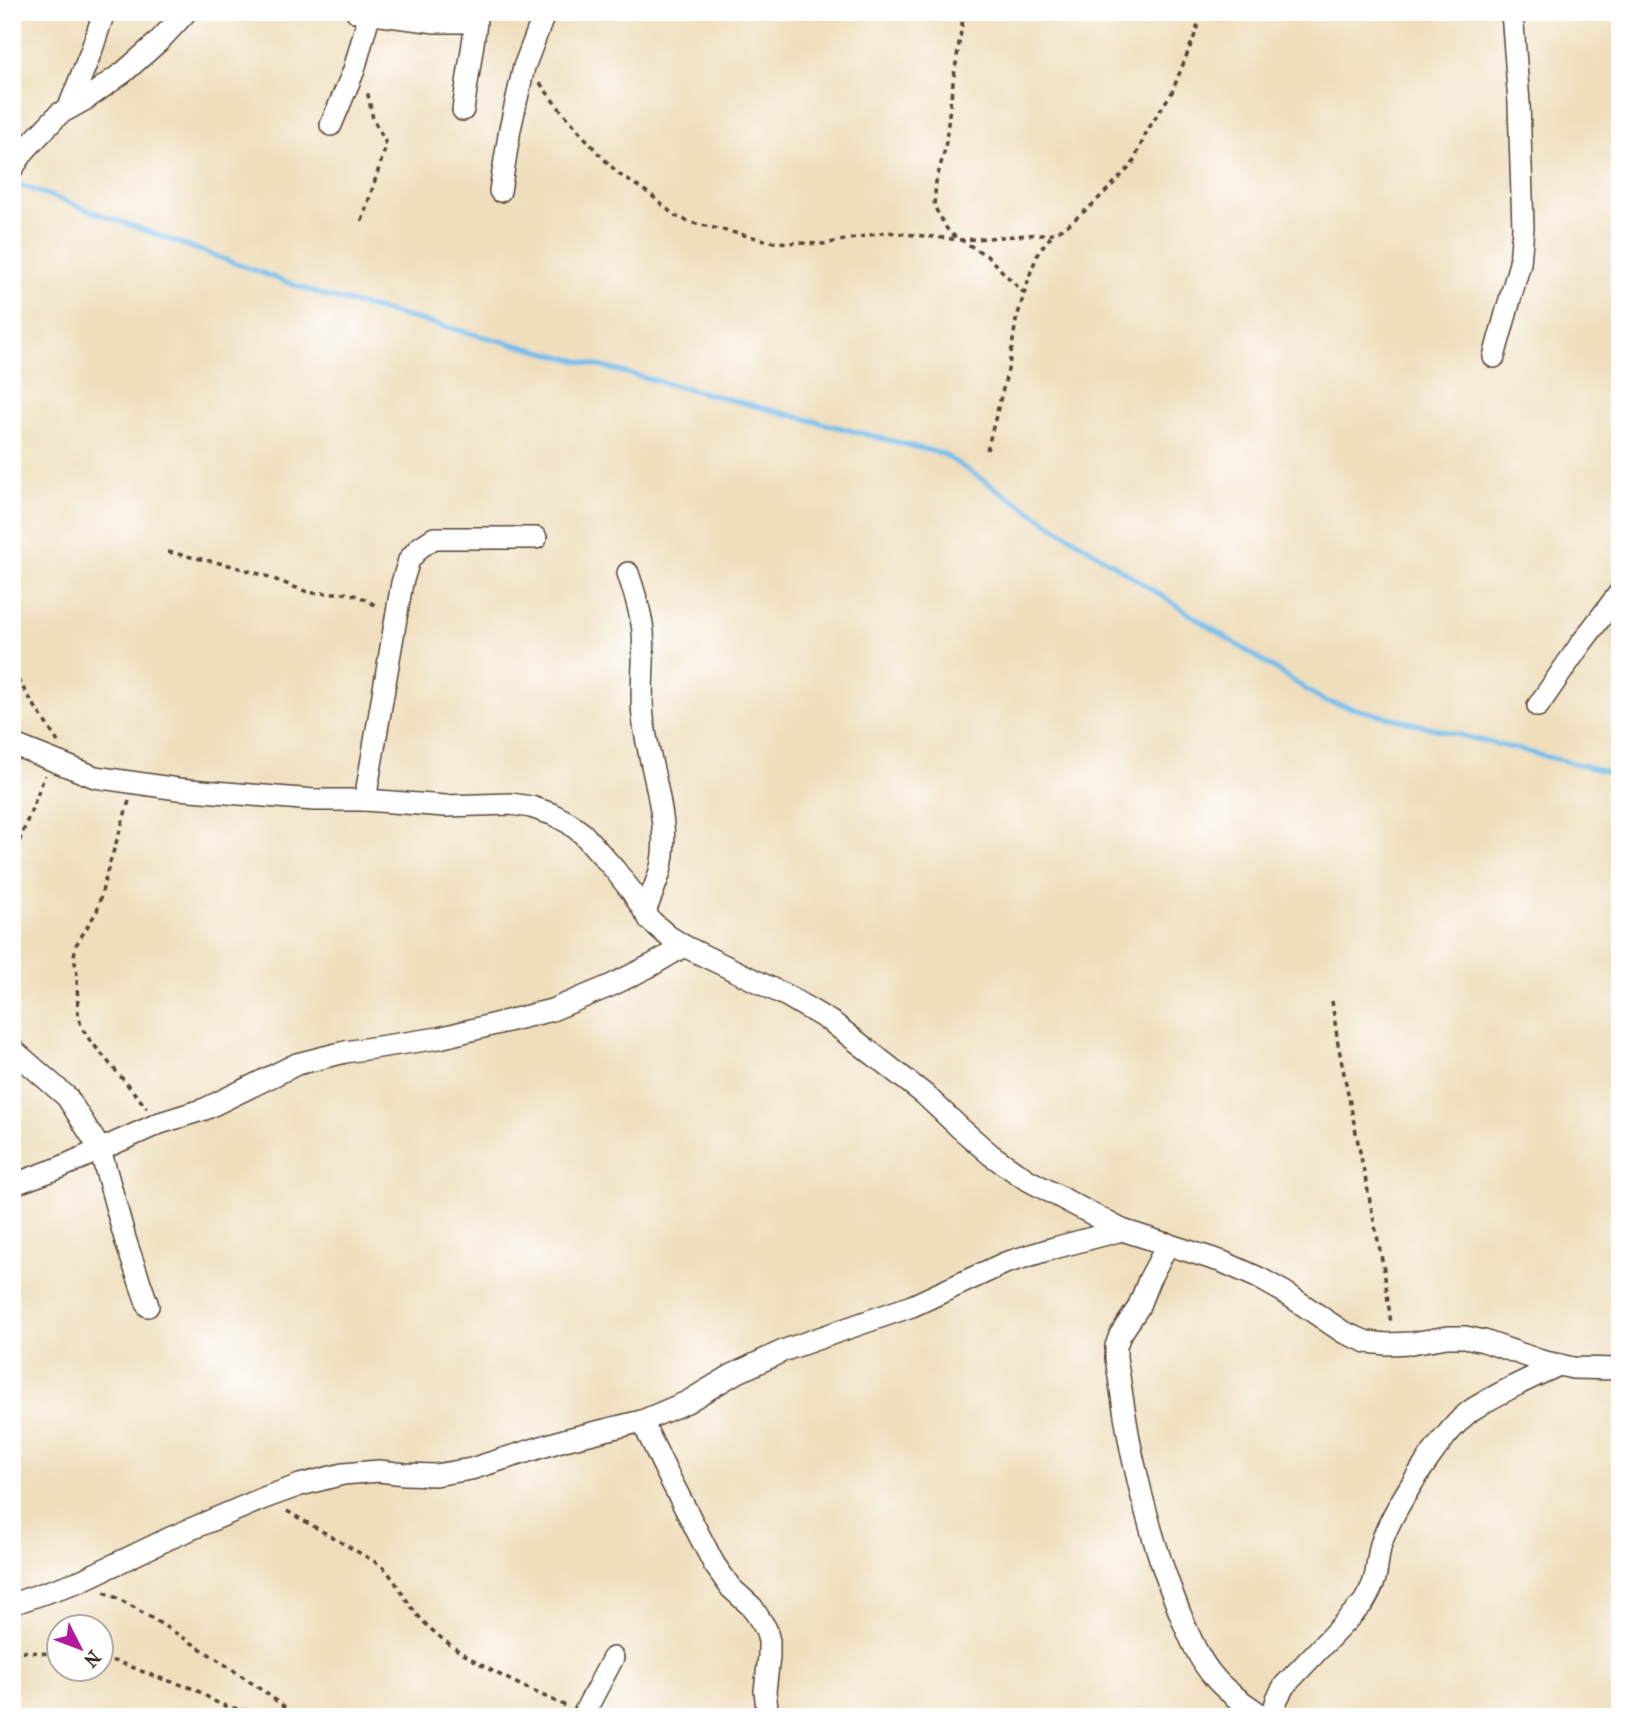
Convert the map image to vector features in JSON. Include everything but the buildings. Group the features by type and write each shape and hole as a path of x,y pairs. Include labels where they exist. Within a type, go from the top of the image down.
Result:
{"street":[{"path":"69,107 104,12"},
{"path":"12,169 48,124 69,107 86,99 124,72 158,43 186,12"},
{"path":"500,191 510,129 526,64 545,12"},
{"path":"1494,357 1520,263 1523,228 1519,103 1512,12"},
{"path":"331,125 358,58 366,13 436,22 476,23 463,110"},
{"path":"365,800 402,583 409,560 419,548 434,538 536,538"},
{"path":"628,573 643,632 643,719 657,788 663,845 661,869 645,912"},
{"path":"1538,706 1620,592"},
{"path":"12,744 95,777 178,789 314,800 365,800 444,806 510,804 552,814 583,834 615,870 656,926 684,946 787,996 833,1023 924,1094 991,1155 1026,1179 1122,1230 1223,1262 1259,1278 1343,1332 1367,1342 1393,1344 1465,1337 1484,1340 1541,1361 1573,1368 1620,1369"},
{"path":"12,1185 59,1168 160,1123 205,1109 297,1065 345,1052 439,1038 552,1010 612,985 684,946"},
{"path":"12,1049 67,1097 100,1149 126,1242 148,1306"},
{"path":"12,1604 80,1581 170,1538 300,1485 344,1474 379,1471 435,1475 471,1469 564,1440 642,1421 687,1402 732,1375 785,1350 912,1306 1005,1263 1122,1230"},
{"path":"1168,1244 1138,1308 1116,1346 1133,1461 1150,1529 1167,1580 1201,1657 1213,1677 1264,1717"},
{"path":"1272,1717 1284,1686 1364,1602 1372,1588 1381,1542 1395,1513 1444,1439 1472,1410 1526,1379 1559,1365"},
{"path":"642,1421 714,1564 731,1588 752,1607 766,1629 769,1641 765,1691 768,1717"},
{"path":"582,1715 613,1658"}],"path":[{"path":"964,12 945,149 933,206 947,229 987,256 1025,294"},
{"path":"987,450 1006,377 1016,321 1039,251 1054,233 1093,204 1132,165 1147,131 1172,92 1196,32 1201,12"},
{"path":"358,58 373,119 386,146 362,221"},
{"path":"526,64 554,103 620,175 650,194 675,216 705,226 774,242 824,244 886,232 962,240 1054,233"},
{"path":"169,552 229,565 311,593 345,593 358,596 397,616"},
{"path":"12,671 76,770"},
{"path":"12,860 50,760"},
{"path":"135,783 97,911 74,950 78,1013 81,1026 89,1039 160,1123"},
{"path":"1332,1001 1338,1044 1384,1270 1393,1344"},
{"path":"264,1498 382,1566 420,1618 447,1643 528,1689 582,1715"},
{"path":"80,1581 121,1599 207,1651 298,1717"},
{"path":"12,1650 46,1654"},
{"path":"116,1660 198,1691 232,1708 270,1711 285,1707"}],"waterway":[{"path":"12,182 325,296 943,454 1324,701 1620,775"}]}
